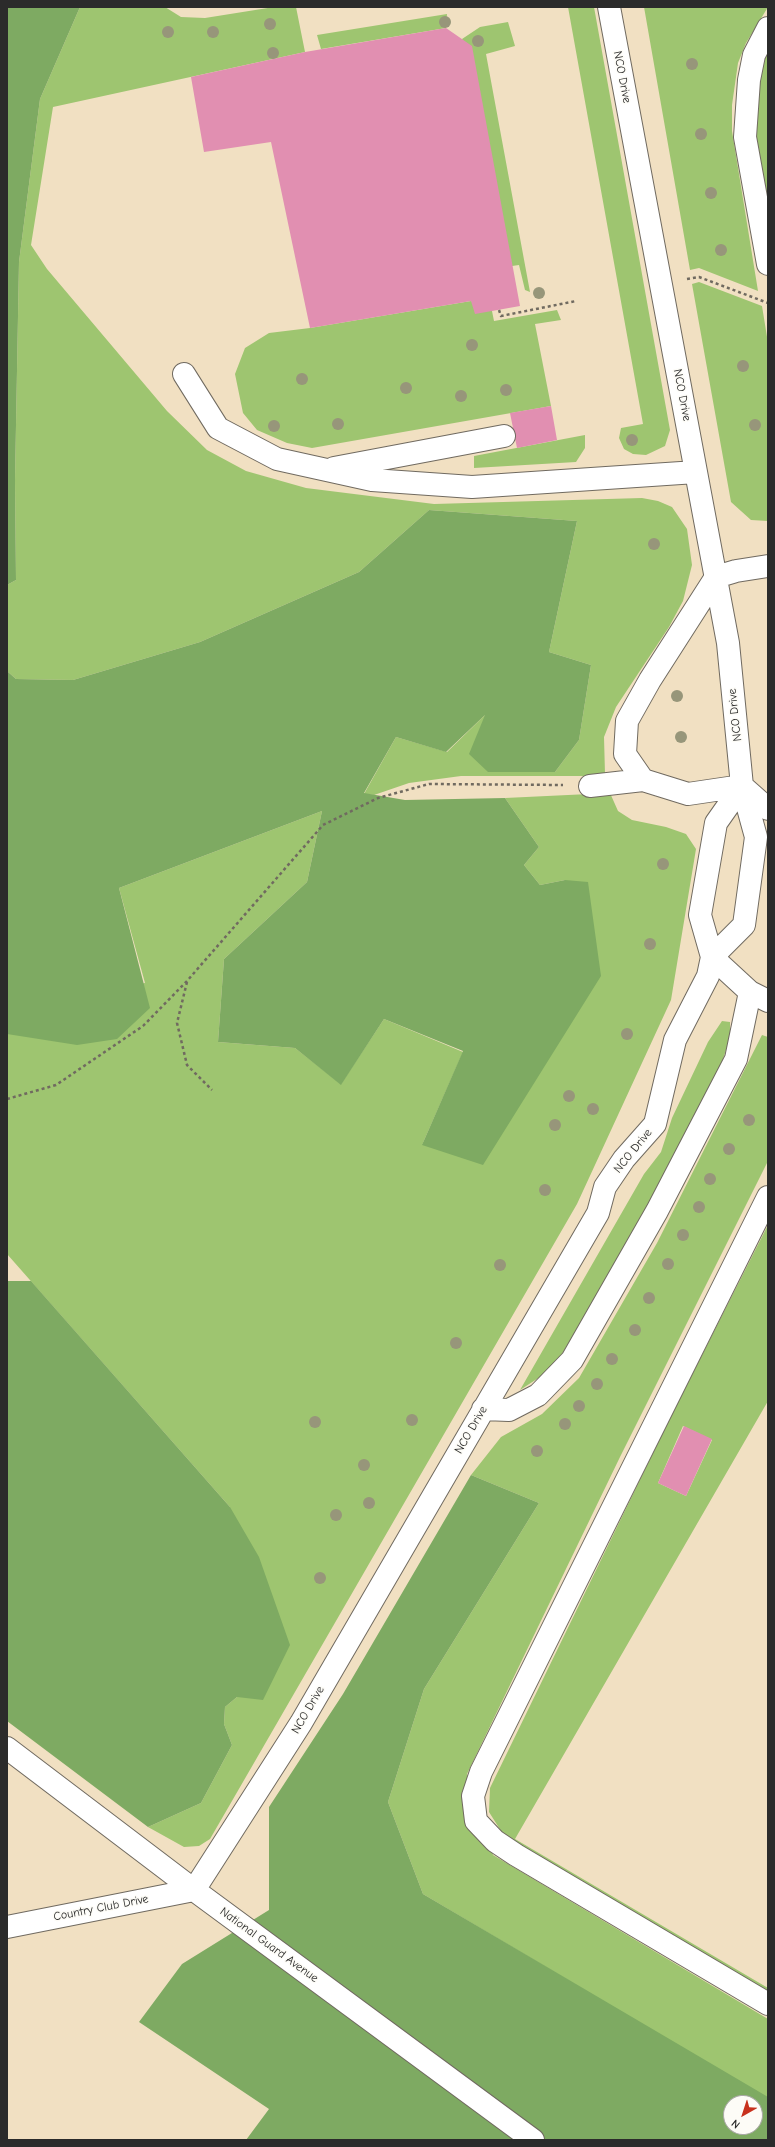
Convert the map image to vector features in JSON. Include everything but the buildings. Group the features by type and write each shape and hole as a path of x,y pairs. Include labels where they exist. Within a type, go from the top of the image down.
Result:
{"street":[{"name":"NCO Drive","path":"609,7 728,643 742,786 756,837 744,925 712,957"},
{"path":"768,28 754,55 749,80 745,137 768,264"},
{"path":"184,374 218,428 277,459 372,480 472,487 696,472"},
{"path":"326,470 504,436"},
{"path":"643,780 625,754 627,721 650,680 716,577 736,571 768,566"},
{"path":"590,786 643,780 688,794 742,786 768,809"},
{"name":"NCO Drive","path":"194,1890 301,1723 598,1213 605,1187 624,1159 654,1124 675,1040 708,976 712,957 700,916 716,823 742,786"},
{"path":"483,1409 509,1410 538,1395 572,1360 657,1212 736,1059 759,997 712,957"},
{"path":"768,1197 481,1772 473,1796 476,1822 495,1841 516,1855 768,2004"},
{"name":"National Guard Avenue","path":"7,1748 194,1890 533,2140"},
{"name":"Country Club Drive","path":"7,1927 194,1890"}],"path":[{"path":"661,282 699,277 768,303"},
{"path":"499,310 501,316 576,301"},
{"path":"7,1099 56,1085 143,1026 187,982 323,825 378,798 429,784 590,786"},
{"path":"187,982 176,1023 188,1065 212,1090"}],"green space":[{"path":"7,7 80,7 40,99 19,262 15,480 16,580 7,585"},
{"path":"80,7 165,7 181,17 205,18 274,7 296,7 305,52 53,107 31,245 47,269 167,411 207,450 246,471 306,488 434,504 642,498 658,501 672,507 687,529 692,565 683,601 669,627 616,707 604,737 605,774 590,776 461,776 409,783 374,795 364,794 396,737 447,752 486,714 488,772 555,772 579,740 591,665 549,652 577,521 429,510 359,572 200,642 73,680 16,679 7,671 7,585 16,580 15,480 19,262 40,99"},
{"path":"568,7 594,7 670,430 665,446 646,455 633,454 624,449 619,438 621,428 643,424"},
{"path":"644,7 768,7 746,43 738,63 732,105 732,131 758,291 699,268 690,270"},
{"path":"447,14 446,28 321,49 317,35"},
{"path":"508,22 515,46 486,54 530,292 525,290 519,265 512,266 462,39 480,27"},
{"path":"768,50 768,222 754,121 763,59"},
{"path":"699,282 762,306 768,343 768,521 751,520 731,502 692,284"},
{"path":"471,301 492,311 494,321 557,310 561,320 535,324 551,406 312,448 287,443 257,430 243,413 235,374 245,348 269,333 310,328"},
{"path":"585,435 585,448 576,462 474,468 474,456"},
{"path":"429,510 577,521 549,652 591,665 579,740 555,772 488,772 469,754 485,715 446,752 396,737 364,793 405,800 505,798 539,847 524,865 540,885 565,880 588,882 601,976 483,1165 422,1145 463,1051 384,1019 341,1085 295,1048 218,1042 224,959 307,882 322,811 119,888 150,1008 117,1039 77,1045 7,1034 7,671 16,679 73,680 200,642 359,572"},
{"path":"610,793 618,811 632,820 666,827 686,834 696,849 671,1000 577,1204 210,1839 199,1846 184,1847 148,1827 201,1803 232,1745 224,1724 225,1707 237,1697 230,1507 7,1254 7,1004 145,983 119,888 322,811 307,882 224,959 218,1042 295,1048 341,1084 384,1019 463,1052 422,1145 565,880 540,885 524,865 539,847 505,798"},
{"path":"722,1021 730,1022 730,1038 720,1068 674,1158 600,1292 560,1357 543,1375 520,1390 644,1174 661,1152 672,1118 708,1042"},
{"path":"762,1035 768,1037 768,1161 620,1457 467,1774 493,1855 768,2019 768,2099 423,1894 388,1802 424,1689 539,1503 471,1475 501,1437 542,1414 579,1378 657,1243"},
{"path":"768,1225 768,1401 515,1839 768,1988 768,1994 526,1853 501,1831 489,1812 490,1788 671,1416","holes":["683,1426 712,1440 686,1496 658,1483"]},
{"path":"7,1281 31,1281 230,1507 259,1557 290,1645 263,1700 237,1697 225,1707 224,1724 232,1745 201,1803 148,1827 7,1721"},
{"path":"471,1475 539,1503 424,1689 388,1802 423,1894 768,2097 768,2140 246,2140 269,2109 139,2022 182,1964 269,1910 269,1807 343,1694"}]}
